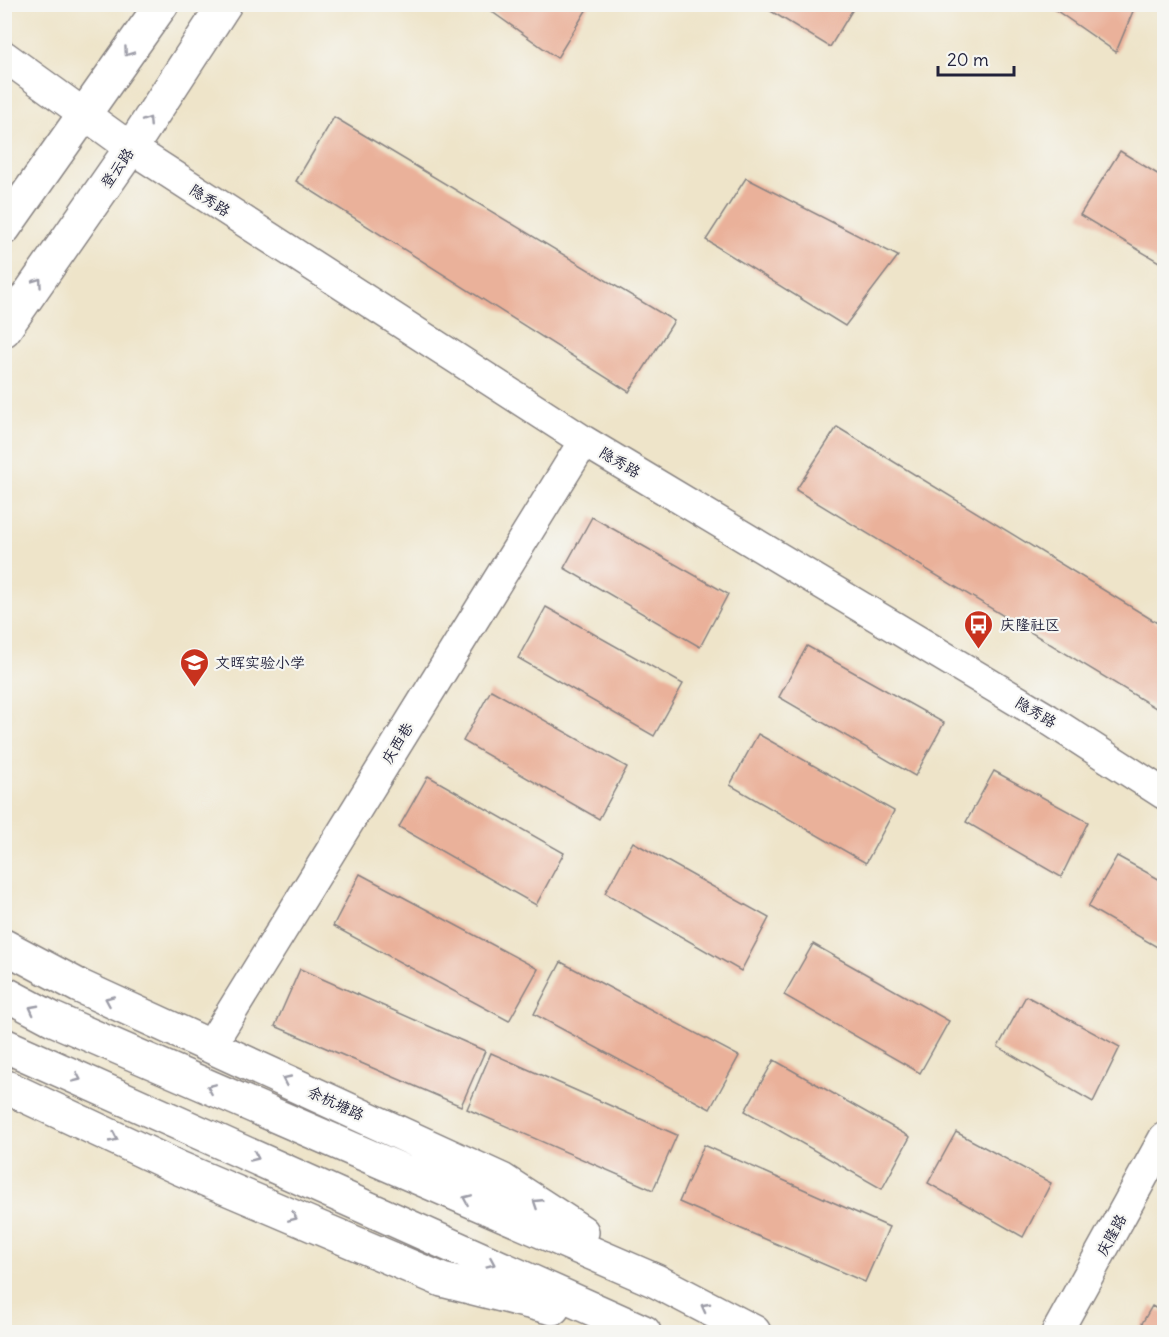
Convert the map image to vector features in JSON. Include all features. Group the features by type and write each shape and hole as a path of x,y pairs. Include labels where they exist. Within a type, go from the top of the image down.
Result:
{"main road":[{"path":"4,228 162,4"},
{"name":"登云路","path":"4,330 131,148 225,4"},
{"name":"余杭塘路","path":"4,946 78,986 502,1180 656,1281"},
{"name":"余杭塘路","path":"4,993 53,1019 656,1281 754,1332"},
{"path":"4,1045 640,1330"},
{"path":"4,1086 179,1168 442,1280 640,1330"}],"street":[{"name":"隐秀路","path":"4,56 131,148 584,441 1048,719 1164,794"},
{"name":"庆西巷","path":"210,1045 584,441"},
{"name":"庆隆路","path":"1057,1332 1164,1138"}],"building":[{"path":"481,4 590,4 557,58"},
{"path":"759,4 856,4 830,47"},
{"path":"1047,4 1136,4 1116,52"},
{"path":"334,117 674,321 629,392 296,181"},
{"path":"1120,151 1164,178 1164,265 1080,215"},
{"path":"746,178 898,256 845,326 706,240"},
{"path":"837,427 1164,627 1164,713 796,490"},
{"path":"592,517 728,594 700,647 564,568"},
{"path":"546,607 683,684 654,736 518,658"},
{"path":"807,646 944,723 915,776 779,697"},
{"path":"491,690 627,767 599,819 463,741"},
{"path":"758,734 894,811 866,863 730,785"},
{"path":"994,771 1088,822 1061,877 966,822"},
{"path":"428,776 564,853 536,905 399,827"},
{"path":"633,842 769,918 741,971 605,893"},
{"path":"1117,856 1164,882 1164,951 1088,907"},
{"path":"360,874 538,969 509,1021 333,926"},
{"path":"813,944 949,1021 920,1073 784,995"},
{"path":"561,962 739,1056 710,1109 534,1014"},
{"path":"300,969 485,1051 461,1106 275,1026"},
{"path":"1026,996 1120,1047 1093,1102 998,1047"},
{"path":"491,1053 677,1135 653,1190 467,1109"},
{"path":"774,1060 910,1137 882,1189 745,1111"},
{"path":"956,1132 1051,1183 1023,1237 928,1183"},
{"path":"704,1145 889,1227 865,1282 679,1202"},
{"path":"1152,1306 1164,1313 1164,1332 1137,1332"}],"place":[{"name":"庆隆社区","path":"979,650"},
{"name":"文晖实验小学","path":"194,688"}]}
